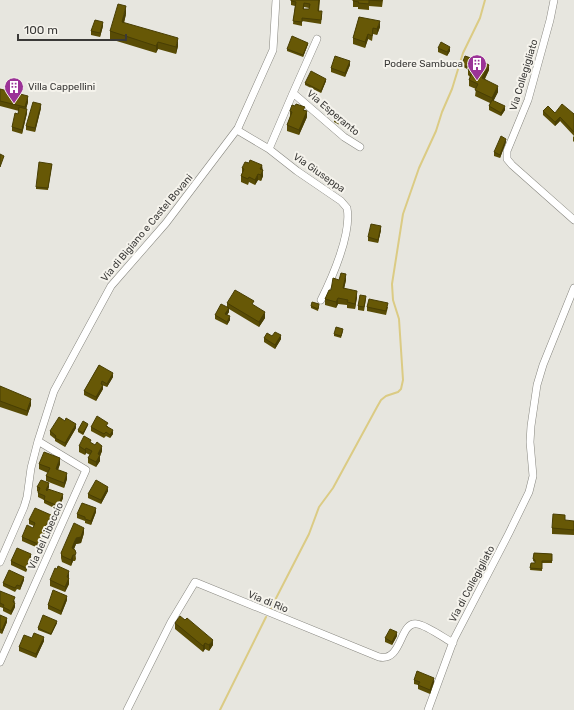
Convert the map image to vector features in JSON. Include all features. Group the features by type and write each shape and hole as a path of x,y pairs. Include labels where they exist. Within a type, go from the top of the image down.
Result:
{"street":[{"name":"Via di Bigiano e Castel Bovani","path":"0,562 26,502 31,468 54,391 108,291 130,263 166,223 237,130 271,55 274,45 276,0"},
{"name":"Via Collegigliato","path":"554,0 549,26 528,100 509,145 507,157 512,165 574,220"},
{"name":"Via Esperanto","path":"269,150 317,39"},
{"name":"Via Esperanto","path":"293,92 344,137 360,148"},
{"name":"Via Giuseppa","path":"237,130 269,150 341,202 347,208 346,227 340,254 334,275 321,300"},
{"name":"Via di Collegigliato","path":"428,710 453,643 471,605 527,498 532,483 533,468 530,442 537,385 543,365 574,288"},
{"name":"Via del Libeccio","path":"0,662 86,470 38,441"},
{"name":"Via di Rio","path":"127,710 171,622 195,582 379,657 388,657 393,653 408,627 414,624 420,625 453,643"}],"building":[{"path":"319,0 318,11 322,11 321,20 302,18 302,22 293,21 296,2 291,1","holes":["304,3 310,4 309,9 303,9"]},
{"path":"353,0 369,0 369,4 358,3 359,2"},
{"path":"118,4 126,6 122,22 178,38 176,47 158,42 156,46 110,31"},
{"path":"359,17 380,21 377,29 373,28 372,36 368,34 365,42 353,38"},
{"path":"95,20 103,22 100,33 91,31"},
{"path":"292,36 308,43 303,55 287,49"},
{"path":"441,42 450,47 447,52 438,48"},
{"path":"335,56 350,61 345,73 331,68"},
{"path":"465,56 471,58 467,67 462,64"},
{"name":"Podere Sambuca","path":"474,57 489,65 482,78 498,86 492,98 475,90 478,84 469,80 472,72 468,70"},
{"path":"311,71 326,79 321,91 305,83"},
{"path":"0,89 28,96 25,107 0,101"},
{"path":"492,100 505,106 501,113 489,106"},
{"path":"33,102 41,104 35,128 26,126"},
{"path":"296,104 305,107 303,110 307,111 299,130 287,125 292,112 290,111 292,105 295,106"},
{"path":"562,104 574,114 574,132 560,117 555,122 543,111 548,106 555,113"},
{"path":"19,107 27,109 22,130 12,127 15,113 18,114"},
{"path":"336,115 345,119 342,124 334,120"},
{"path":"501,136 506,139 500,155 494,152"},
{"path":"0,154 4,156 0,167"},
{"path":"250,160 262,165 260,169 263,170 261,175 258,174 255,180 249,177 248,179 241,176 244,169 242,168 245,162 249,163"},
{"path":"39,162 52,164 48,188 36,187"},
{"path":"371,224 381,226 378,240 368,237"},
{"path":"341,273 346,274 343,288 357,291 355,304 347,302 348,300 338,298 336,302 325,299 329,290 331,290 333,278 339,280"},
{"path":"235,290 254,301 252,304 265,312 259,322 227,303"},
{"path":"360,295 366,296 364,307 358,306"},
{"path":"369,299 388,303 386,311 367,307"},
{"path":"312,302 319,304 318,309 311,306"},
{"path":"221,304 229,308 225,314 230,316 227,322 215,315"},
{"path":"336,327 343,329 341,336 334,334"},
{"path":"275,332 281,335 275,345 264,338 267,333 272,336"},
{"path":"99,365 113,373 107,384 102,381 101,384 103,385 96,397 84,391"},
{"path":"0,386 31,399 27,411 0,401"},
{"path":"97,416 108,423 106,426 113,430 110,435 106,432 104,434 91,427"},
{"path":"59,417 65,421 66,418 76,424 65,443 55,438 56,436 50,431"},
{"path":"83,421 88,424 83,433 78,430"},
{"path":"84,436 91,440 90,442 95,445 97,442 102,446 98,454 100,455 96,462 88,458 92,451 86,448 85,450 79,446"},
{"path":"44,452 60,458 56,469 67,473 64,483 46,476 50,468 39,464"},
{"path":"41,480 49,483 46,490 47,491 48,489 63,494 58,506 44,500 45,496 38,493 40,488 37,487"},
{"path":"96,480 108,487 101,500 88,494"},
{"path":"82,503 96,508 91,521 77,514"},
{"path":"35,508 51,515 38,544 22,537 27,525 33,528 35,523 29,520"},
{"path":"553,514 565,515 565,520 574,521 574,530 552,528"},
{"path":"74,523 84,528 81,537 76,538 72,548 76,553 73,555 71,560 62,556 61,553"},
{"path":"17,548 31,554 26,568 11,561"},
{"path":"534,553 552,554 552,561 542,561 542,569 530,568 531,563 535,563 535,560 533,559"},
{"path":"58,566 69,571 67,577 69,578 65,587 50,580 55,568 57,569"},
{"path":"9,570 24,577 20,586 17,585 15,588 3,583"},
{"path":"53,590 67,596 61,611 48,605"},
{"path":"0,591 15,597 13,602 15,603 11,611 3,607 4,605 0,603"},
{"path":"0,615 7,618 2,630 0,629"},
{"path":"43,615 57,621 51,634 38,628"},
{"path":"180,616 185,620 187,618 213,640 209,645 205,643 203,646 175,623"},
{"path":"390,629 397,632 392,642 385,638"},
{"path":"34,633 44,637 36,654 19,647 24,635 32,638"},
{"path":"417,671 434,678 430,690 418,685 420,682 414,680"}],"waterway":[{"path":"271,608 309,534 319,507 333,488 381,400 401,389 403,380 399,319 393,300 392,284 403,214 419,168 436,131 452,89 463,53 480,18 485,0"},
{"path":"220,710 266,617"}],"place":[{"name":"Podere Sambuca","path":"477,81"},
{"name":"Villa Cappellini","path":"14,104"}]}
